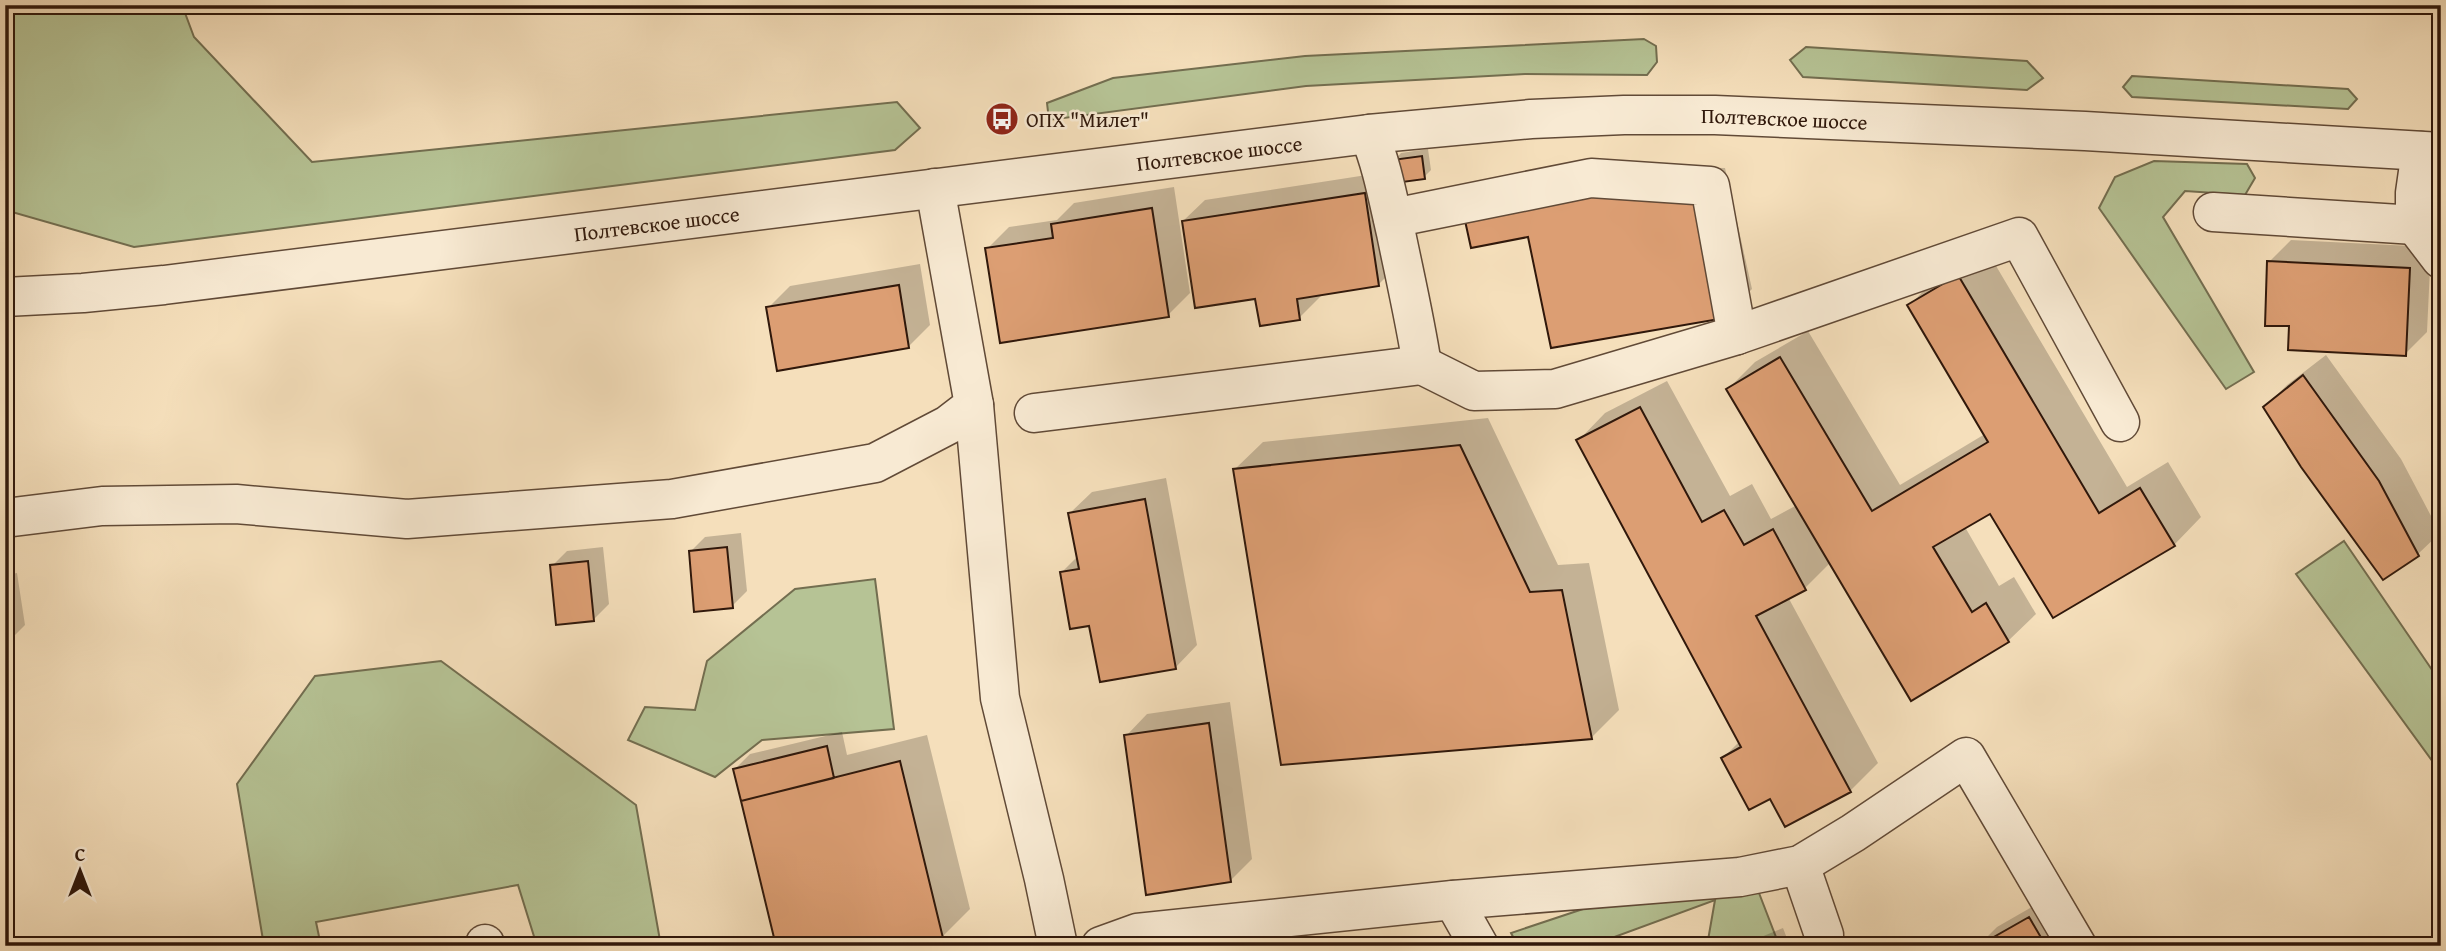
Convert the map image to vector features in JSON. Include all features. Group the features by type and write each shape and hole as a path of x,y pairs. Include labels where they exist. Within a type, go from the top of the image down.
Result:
{"street":[{"name":"Полтевское шоссе","path":"5,297 164,285 1369,134 1531,119 1715,115 2085,131 2431,152"},
{"path":"1369,134 1378,155 1393,218 1422,365"},
{"path":"2431,152 2415,193 2415,225 2441,258"},
{"path":"1393,218 1591,178 1710,186 1737,335"},
{"path":"934,188 974,405 1000,698 1058,946"},
{"path":"2213,212 2415,225"},
{"path":"1034,414 1422,365 1474,391 1555,389 1737,335 2019,237 2120,422"},
{"path":"5,518 102,506 236,504 407,519 672,499 875,463 948,425 974,405"},
{"path":"1101,946 1453,900 1740,877 1800,864 1853,833 1966,757 2077,946"},
{"path":"1800,864 1824,935 1824,946"},
{"path":"1453,900 1479,946"}],"green space":[{"path":"5,5 182,5 194,37 312,162 897,102 920,128 895,150 134,247 5,210"},
{"path":"1644,39 1656,46 1657,62 1647,75 1525,74 1306,86 1049,120 1047,103 1113,78 1305,56"},
{"path":"1806,47 2027,61 2043,78 2027,90 1803,77 1790,60"},
{"path":"2132,76 2348,89 2357,99 2348,109 2132,97 2123,87"},
{"path":"2154,161 2247,164 2255,178 2245,195 2185,191 2163,217 2254,372 2226,389 2099,208 2115,177"},
{"path":"2344,541 2441,683 2441,773 2296,574"},
{"path":"875,579 894,729 762,740 715,777 628,740 645,707 695,710 707,661 795,589"},
{"path":"441,661 636,805 661,946 537,946 518,885 316,922 321,946 264,946 237,784 315,676"},
{"path":"1754,880 1779,945 1707,946 1715,900 1590,946 1518,946 1511,933 1637,891"}],"building":[{"path":"1422,156 1425,179 1395,183 1392,160"},
{"path":"1365,193 1379,286 1297,299 1300,320 1260,326 1255,299 1195,308 1182,221"},
{"path":"1588,193 1698,195 1725,318 1551,348 1528,237 1471,248 1464,216"},
{"path":"1152,208 1169,317 1000,343 985,248 1053,238 1051,224"},
{"path":"2267,261 2410,268 2406,356 2288,350 2289,326 2265,326"},
{"path":"1958,275 2099,513 2140,488 2175,546 2053,618 1990,514 1933,547 1972,612 1986,603 2009,642 1911,701 1726,389 1780,357 1872,511 1988,442 1907,305"},
{"path":"899,285 909,348 777,371 766,307"},
{"path":"2303,375 2379,481 2419,556 2383,580 2301,467 2263,407"},
{"path":"1640,407 1702,522 1724,510 1744,545 1773,529 1806,590 1756,616 1851,792 1785,827 1770,799 1749,810 1721,758 1741,747 1576,440"},
{"path":"1460,445 1530,592 1562,590 1592,739 1281,765 1233,469"},
{"path":"1145,499 1176,669 1100,682 1089,626 1070,629 1060,572 1079,569 1068,513"},
{"path":"727,547 733,608 694,612 689,551"},
{"path":"588,561 594,621 556,625 550,565"},
{"path":"5,607 11,642 5,643"},
{"path":"1209,723 1231,882 1146,895 1124,735"},
{"path":"827,746 834,778 741,801 733,769"},
{"path":"900,761 943,938 913,946 776,946 741,801"},
{"path":"2029,917 2046,946 1978,946"}],"place":[{"name":"ОПХ \"Милет\"","path":"1002,119"}]}
